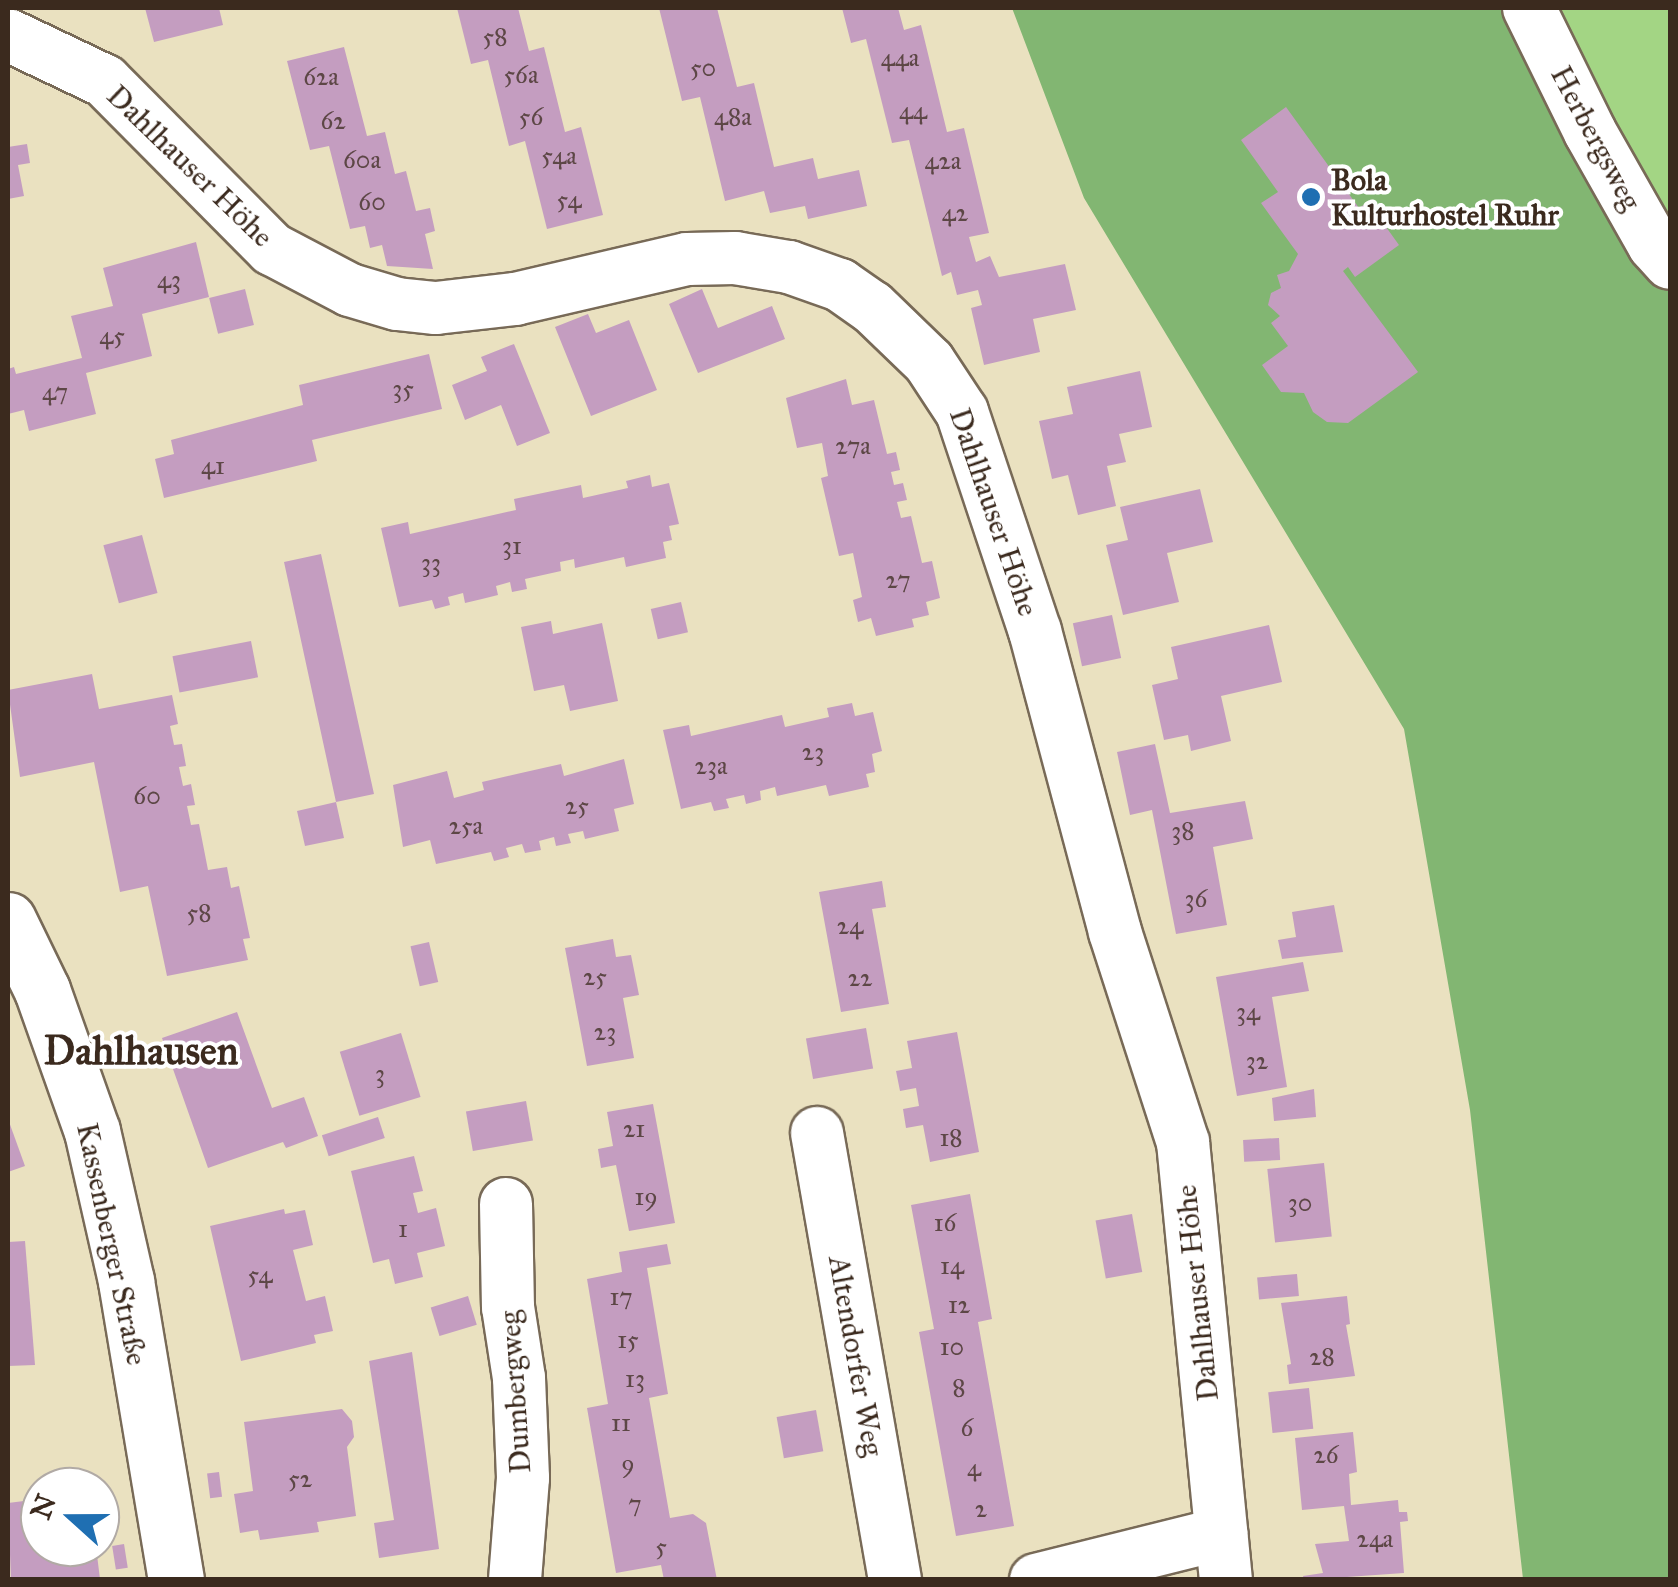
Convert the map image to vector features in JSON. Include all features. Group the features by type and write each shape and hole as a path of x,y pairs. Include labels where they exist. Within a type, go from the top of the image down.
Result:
{"street":[{"name":"Herbergsweg","path":"1530,8 1590,132 1654,244 1670,263"},
{"name":"Dahlhauser Höhe","path":"8,35 105,81 272,248 350,290 396,304 436,308 515,300 687,259 735,258 789,267 840,285 872,307 928,362 962,412 1035,631 1115,932 1182,1142 1223,1557"},
{"name":"Kassenberger Straße","path":"8,920 42,990 92,1131 126,1281 176,1580"},
{"name":"Altendorfer Weg","path":"818,1132 895,1580"},
{"name":"Dumbergweg","path":"506,1204 508,1307 519,1378 523,1478 515,1580"},
{"path":"1036,1580 1223,1557"}],"green space":[{"path":"1012,8 1513,8 1670,278 1670,1579 1523,1579 1470,1110 1404,729 1084,198"},
{"path":"1513,8 1670,8 1670,282"}],"building":[{"path":"145,8 219,8 223,25 154,42"},
{"path":"457,8 518,8 529,51 544,47 565,132 581,127 603,215 547,229 525,141 509,146 488,60 471,64"},
{"path":"659,8 717,8 737,87 754,83 774,167 813,158 818,179 859,170 867,206 808,219 805,206 770,213 764,191 725,201 700,97 682,101"},
{"path":"842,8 898,8 904,30 921,25 947,132 964,128 989,233 969,237 976,262 990,256 999,277 1065,264 1076,310 1033,319 1040,352 984,365 971,308 982,305 978,290 957,295 951,272 942,276 909,140 892,143 866,39 851,43"},
{"path":"344,47 367,136 385,132 395,174 406,171 416,211 430,208 435,231 425,234 433,269 387,266 382,245 370,248 365,226 350,229 329,146 310,150 287,61"},
{"path":"1286,107 1359,208 1368,202 1399,245 1355,277 1348,267 1343,271 1418,372 1348,423 1327,422 1313,412 1304,393 1281,392 1262,365 1288,346 1271,323 1280,316 1268,305 1271,293 1281,288 1277,275 1289,271 1298,254 1261,203 1278,192 1241,140"},
{"path":"27,144 30,163 18,165 24,196 8,199 8,147"},
{"path":"196,242 209,297 142,314 152,356 86,373 96,414 29,431 24,410 8,414 8,369 14,367 16,374 82,358 71,316 113,306 103,268"},
{"path":"245,289 254,325 218,334 209,298"},
{"path":"702,289 718,328 772,306 785,339 698,373 669,304"},
{"path":"588,314 596,333 629,320 657,390 591,416 555,327"},
{"path":"514,344 550,433 517,446 501,405 465,420 452,385 487,371 481,357"},
{"path":"429,354 442,409 312,440 317,461 164,498 155,459 174,454 171,440 303,405 299,385"},
{"path":"1140,371 1152,427 1119,434 1126,462 1107,466 1116,506 1078,515 1068,475 1052,479 1039,421 1073,414 1067,387"},
{"path":"846,379 852,405 874,400 887,454 896,452 900,470 891,472 894,485 903,483 907,500 897,502 901,518 911,516 922,563 932,561 940,598 926,602 929,615 912,619 914,627 876,636 871,618 858,622 853,600 862,597 853,553 839,556 821,478 828,476 822,443 797,448 786,398"},
{"path":"650,475 652,487 669,483 679,524 669,526 672,540 663,542 666,558 626,567 624,557 575,568 574,559 560,562 561,571 525,579 527,589 512,592 510,582 496,586 498,595 465,603 463,593 448,597 450,605 435,609 432,600 399,607 381,528 408,522 410,534 516,510 514,499 581,485 583,498 628,488 626,481"},
{"path":"1200,489 1213,542 1167,553 1179,602 1123,615 1106,545 1128,540 1120,507"},
{"path":"142,535 158,593 119,603 103,545"},
{"path":"321,554 374,794 336,802 284,562"},
{"path":"681,602 688,632 658,639 651,609"},
{"path":"1112,615 1121,658 1082,666 1073,623"},
{"path":"551,621 553,634 602,623 618,701 570,711 564,685 534,691 521,627"},
{"path":"1269,625 1282,682 1221,696 1231,741 1191,751 1188,735 1164,740 1152,685 1178,679 1171,647"},
{"path":"251,641 258,677 180,693 172,656"},
{"path":"92,674 99,709 172,695 178,724 170,726 174,745 182,744 186,766 179,767 183,786 191,784 195,805 187,806 191,825 199,824 208,870 227,867 231,888 239,886 250,938 243,939 248,960 167,976 148,886 120,892 94,762 20,777 8,690"},
{"path":"852,703 855,716 873,712 882,751 872,754 875,772 866,774 869,787 829,796 826,785 777,796 775,787 760,791 761,800 746,804 744,795 726,799 729,808 714,811 711,802 681,809 663,730 689,725 691,736 782,715 785,727 829,717 827,708"},
{"path":"1155,744 1170,813 1245,801 1253,839 1213,847 1227,925 1176,934 1152,810 1130,815 1117,752"},
{"path":"624,759 634,804 614,809 619,831 585,839 583,831 568,834 571,843 556,846 554,837 539,841 541,850 525,853 522,844 506,848 509,857 494,861 491,852 436,864 430,840 403,847 393,785 447,771 454,798 484,790 482,782 521,773 561,764 564,776"},
{"path":"336,802 344,838 305,846 297,811"},
{"path":"882,881 886,907 872,909 889,1004 841,1012 819,892"},
{"path":"1334,905 1343,952 1282,959 1278,940 1296,937 1292,912"},
{"path":"613,939 616,957 631,955 639,995 623,998 634,1058 587,1066 565,948"},
{"path":"429,942 438,982 420,986 410,946"},
{"path":"1303,962 1309,991 1272,997 1287,1087 1237,1096 1216,977"},
{"path":"237,1012 272,1108 304,1097 318,1136 286,1148 283,1142 208,1168 162,1038"},
{"path":"866,1028 873,1068 813,1079 806,1039"},
{"path":"957,1032 979,1152 930,1162 923,1125 906,1128 903,1109 919,1106 916,1088 900,1091 896,1071 912,1068 907,1041"},
{"path":"401,1033 421,1097 359,1116 340,1052"},
{"path":"1314,1089 1316,1117 1274,1121 1272,1098"},
{"path":"526,1101 533,1140 473,1151 466,1112"},
{"path":"653,1104 675,1223 629,1231 616,1165 601,1168 598,1149 613,1146 607,1112"},
{"path":"378,1117 385,1138 329,1156 322,1135"},
{"path":"8,1119 25,1166 8,1172"},
{"path":"1279,1138 1280,1160 1244,1162 1243,1140"},
{"path":"414,1156 423,1191 413,1193 418,1213 436,1208 445,1246 417,1253 423,1277 395,1284 389,1259 373,1263 351,1171"},
{"path":"1324,1163 1332,1237 1275,1243 1267,1169"},
{"path":"970,1194 992,1319 978,1322 1014,1526 956,1536 919,1332 934,1329 911,1205"},
{"path":"284,1209 285,1214 305,1210 313,1245 293,1250 306,1301 325,1296 333,1331 314,1335 316,1343 241,1361 210,1226"},
{"path":"1132,1214 1142,1272 1106,1279 1096,1220"},
{"path":"25,1241 35,1365 8,1366 8,1242"},
{"path":"667,1244 671,1264 647,1268 668,1394 649,1398 670,1518 693,1514 706,1523 717,1580 664,1580 661,1565 616,1573 587,1408 608,1404 587,1279 622,1272 619,1252"},
{"path":"1297,1274 1299,1296 1259,1299 1257,1277"},
{"path":"468,1296 477,1325 439,1336 431,1307"},
{"path":"1347,1296 1350,1324 1346,1325 1355,1376 1289,1384 1287,1365 1291,1364 1281,1303"},
{"path":"412,1352 439,1549 379,1558 374,1523 394,1520 369,1361"},
{"path":"1309,1388 1313,1429 1273,1433 1268,1392"},
{"path":"342,1409 352,1421 354,1437 347,1447 356,1516 317,1522 319,1532 260,1540 258,1530 240,1533 234,1494 253,1491 244,1422"},
{"path":"816,1410 823,1451 784,1458 777,1417"},
{"path":"1353,1432 1357,1472 1349,1474 1351,1505 1398,1500 1399,1512 1407,1512 1408,1521 1400,1522 1404,1573 1304,1580 1303,1576 1323,1573 1315,1544 1349,1541 1344,1506 1302,1510 1295,1438"},
{"path":"219,1472 222,1497 210,1498 207,1473"},
{"path":"20,1502 20,1567 98,1567 100,1579 11,1580 8,1503"},
{"path":"124,1544 128,1568 116,1570 120,1567 120,1545"}],"place":[{"name":"Bola Kulturhostel Ruhr","path":"1311,197"}],"district":[{"name":"Dahlhausen","path":"141,1051"}]}
